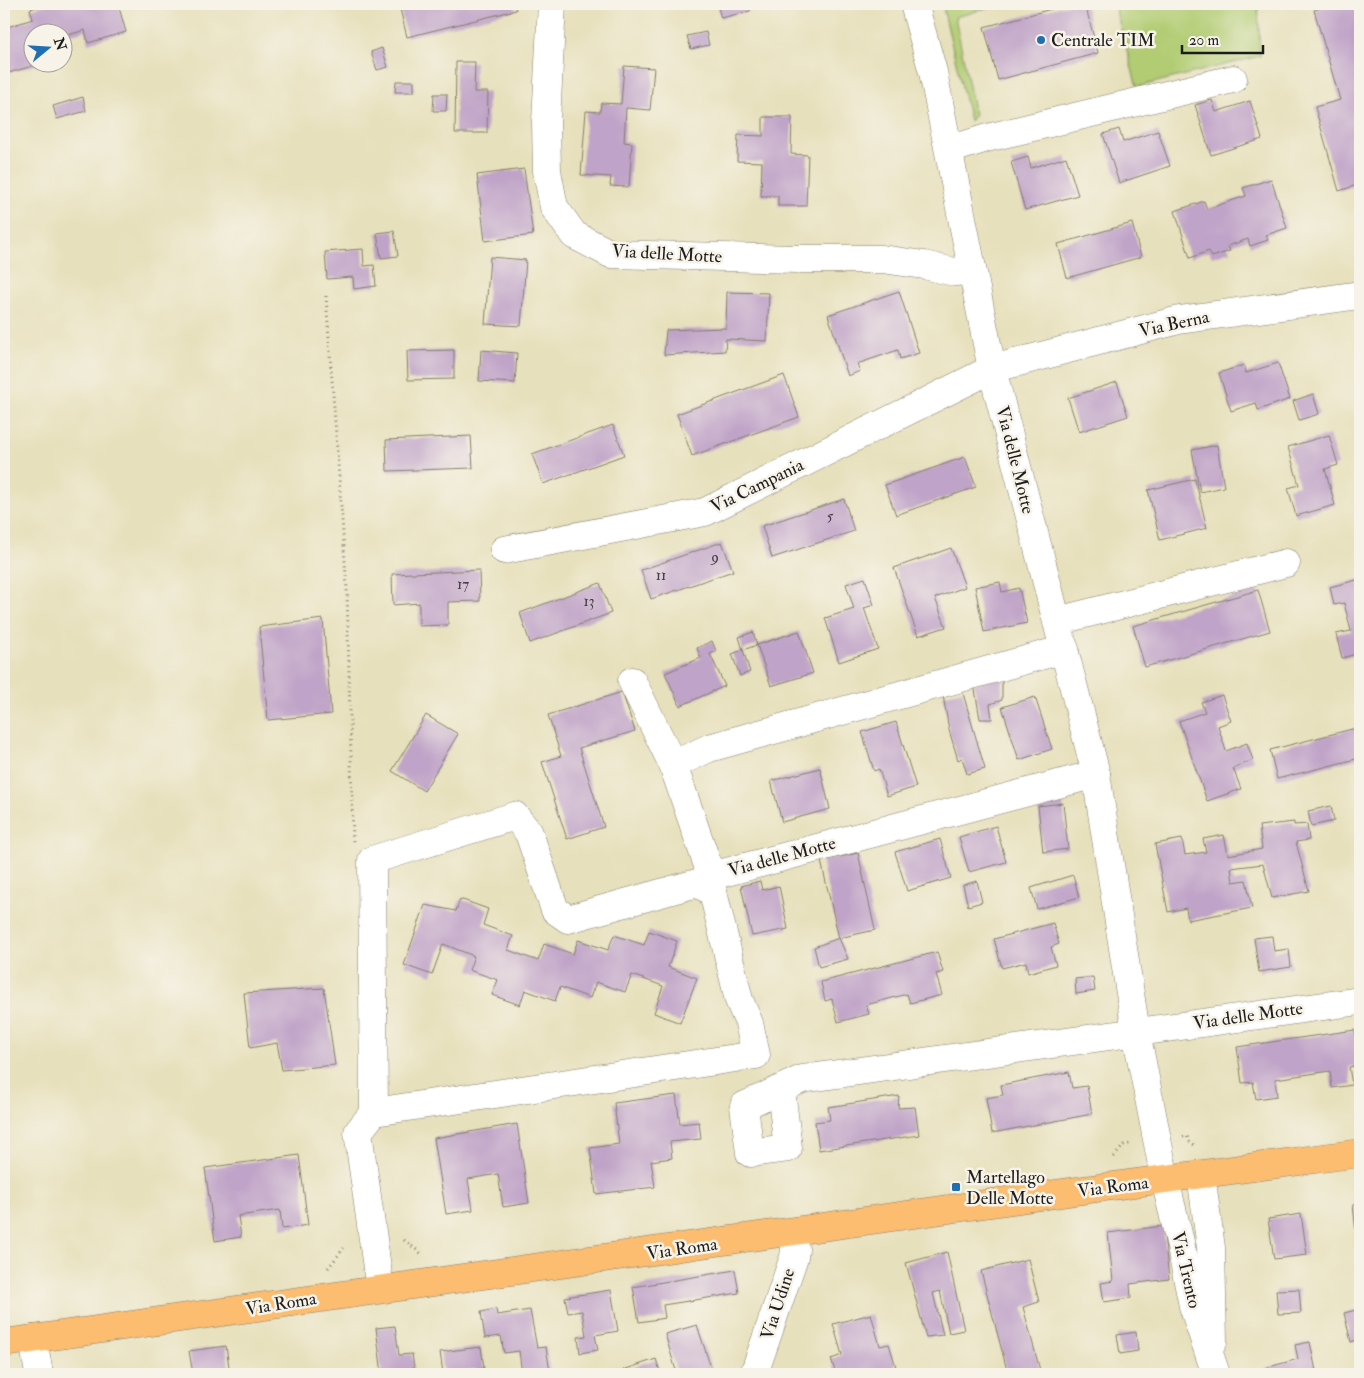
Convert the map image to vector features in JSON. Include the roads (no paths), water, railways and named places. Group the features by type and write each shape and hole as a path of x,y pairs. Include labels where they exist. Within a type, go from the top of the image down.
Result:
{"main road":[{"name":"Via Roma","path":"4,1343 380,1289 793,1233 1083,1190 1201,1176 1360,1153"}],"street":[{"name":"Via delle Motte","path":"552,4 546,122 547,171 554,207 574,235 611,254 797,259 882,259 924,265 954,272 971,270"},
{"name":"Via delle Motte","path":"914,4 933,72 992,369 1096,774 1136,1032 1165,1180"},
{"path":"949,150 987,138 1233,79"},
{"name":"Via Berna","path":"992,369 1178,320 1360,295"},
{"name":"Via Campania","path":"504,550 705,512 992,369"},
{"path":"1057,621 1286,563"},
{"path":"632,681 672,765 709,748 1065,649"},
{"name":"Via delle Motte","path":"672,765 708,866 719,874 1096,774"},
{"path":"374,1112 756,1055 749,1023 739,1000 713,892 697,883 568,919 555,910 530,832 514,816 372,860 374,1112 358,1132 380,1289"},
{"name":"Via delle Motte","path":"781,1090 802,1079 1360,1001"},
{"path":"374,1084 384,1096 410,1106"},
{"name":"Via Trento","path":"1201,1176 1211,1248 1215,1366"},
{"name":"Via Trento","path":"1165,1180 1193,1306 1215,1366"},
{"name":"Via Udine","path":"754,1374 794,1257 793,1233"},
{"path":"33,1339 39,1374"}],"place":[{"name":"Centrale TIM","path":"1041,40"},
{"name":"Martellago Delle Motte","path":"956,1187"}]}
